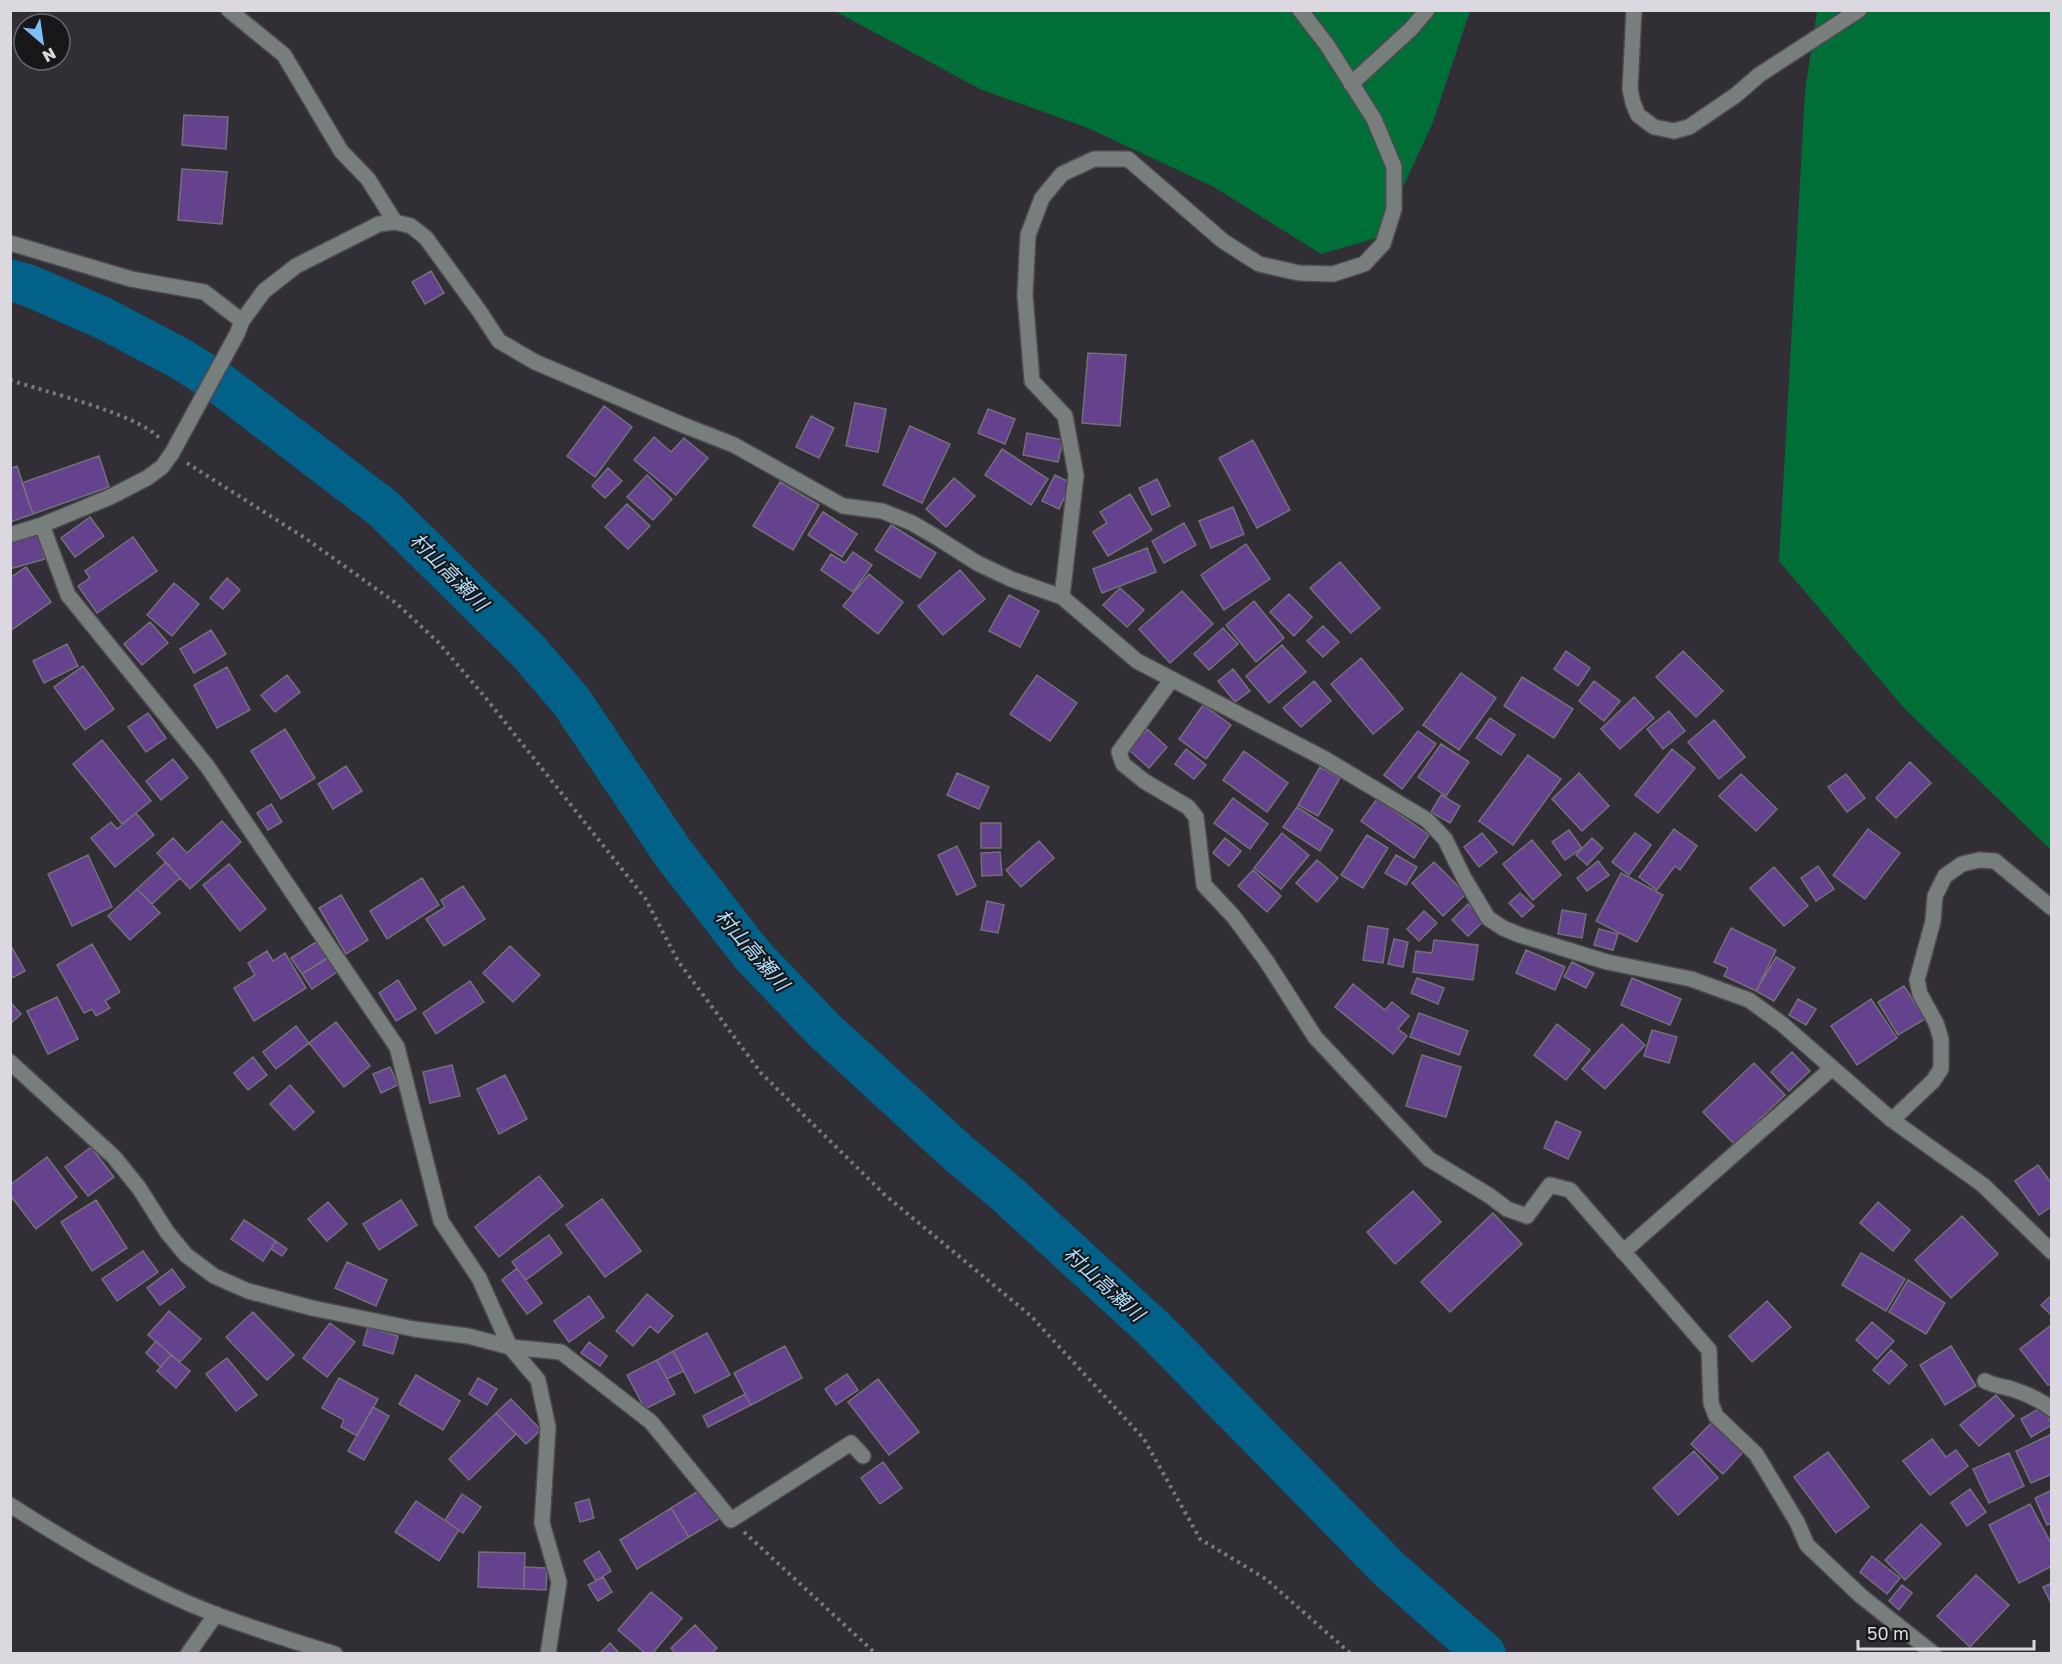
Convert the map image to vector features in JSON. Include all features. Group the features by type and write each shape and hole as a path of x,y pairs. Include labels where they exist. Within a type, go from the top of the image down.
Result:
{"street":[{"path":"229,10 284,55 341,151 368,179 396,222"},
{"path":"1062,597 1076,475 1065,416 1032,381 1025,294 1028,235 1042,198 1062,174 1094,159 1128,159 1223,241 1259,264 1299,273 1333,274 1364,264 1383,244 1394,209 1394,167 1374,119 1327,45 1300,10"},
{"path":"1351,84 1412,28 1426,10"},
{"path":"1634,10 1630,89 1633,103 1638,115 1654,127 1674,131 1689,127 1736,95 1759,75 1860,10"},
{"path":"10,535 42,525 110,497 147,478 162,467 172,453 239,327 264,291 296,266 379,224 396,222 411,226 426,238 499,341 535,362 683,426 734,445 843,506 882,511 912,523 977,564 1062,597 1137,661 1325,759 1427,820 1445,839 1464,878 1488,918 1503,928 1607,962 1691,980 1749,1000 1782,1024 1892,1120 1983,1185 2052,1252"},
{"path":"10,243 131,279 204,292 239,327"},
{"path":"42,525 68,595 207,766 397,1047 441,1221 479,1278 510,1347 538,1380 548,1427 542,1523 559,1582 548,1653"},
{"path":"1172,679 1119,752 1123,764 1144,781 1188,807 1196,817 1204,885 1234,917 1267,962 1315,1037 1429,1159 1507,1209 1527,1216 1550,1185 1570,1190 1709,1350 1711,1403 1716,1416 1756,1454 1797,1522 1807,1545 1861,1596 1934,1653"},
{"path":"1892,1120 1933,1081 1941,1069 1941,1039 1936,1023 1920,994 1917,980 1933,921 1935,896 1945,876 1962,864 1979,860 1995,861 2052,908"},
{"path":"10,1062 114,1157 140,1188 167,1232 186,1255 214,1275 248,1291 312,1308 414,1329 468,1336 510,1347 561,1352 651,1422 731,1520 851,1443 863,1456"},
{"path":"1623,1252 1831,1069"},
{"path":"1985,1381 1996,1387 2010,1389 2039,1399 2052,1409"},
{"path":"10,1505 74,1546 145,1582 216,1614 335,1653"},
{"path":"188,1653 216,1614"}],"path":[{"path":"10,380 89,404 152,429 172,453 305,538 387,596 438,642 645,898 678,962 761,1073 885,1196 1031,1316 1144,1439 1200,1539 1266,1579 1351,1653"},
{"path":"731,1520 876,1653"}],"green space":[{"path":"835,11 1470,11 1433,122 1380,237 1321,254 1214,187 1088,128 980,89"},
{"path":"1817,11 2051,11 2051,850 1904,708 1779,561 1805,92"}],"building":[{"path":"184,115 228,117 226,149 182,145"},
{"path":"182,169 227,172 222,224 178,220"},
{"path":"431,271 444,293 425,304 412,282"},
{"path":"1088,353 1126,355 1120,426 1082,423"},
{"path":"855,403 886,409 878,452 846,446"},
{"path":"604,406 632,427 595,477 567,456"},
{"path":"988,409 1015,419 1005,444 978,433"},
{"path":"811,416 834,428 819,458 796,447"},
{"path":"910,426 950,444 922,503 883,485"},
{"path":"1027,433 1063,440 1058,462 1023,455"},
{"path":"654,437 671,452 684,438 708,458 676,495 634,460"},
{"path":"1253,440 1290,510 1257,528 1219,458"},
{"path":"1002,449 1048,479 1031,505 985,475"},
{"path":"99,456 109,487 33,514 22,483"},
{"path":"17,466 33,514 10,522 10,469"},
{"path":"608,468 622,481 605,498 592,486"},
{"path":"647,475 672,499 653,520 627,497"},
{"path":"1055,475 1071,483 1059,509 1042,501"},
{"path":"954,478 975,496 946,527 926,509"},
{"path":"1157,479 1170,506 1152,515 1139,488"},
{"path":"780,482 819,505 793,550 753,526"},
{"path":"1130,494 1152,530 1108,556 1093,532 1107,523 1100,512"},
{"path":"627,504 650,526 628,549 605,527"},
{"path":"1233,507 1244,534 1211,548 1199,521"},
{"path":"823,512 857,534 842,557 808,535"},
{"path":"90,517 104,536 75,557 61,538"},
{"path":"1184,523 1196,545 1164,563 1152,541"},
{"path":"891,525 936,553 920,578 875,550"},
{"path":"37,533 45,559 10,569 10,542"},
{"path":"133,537 157,571 97,613 78,586 90,578 85,571"},
{"path":"1246,544 1270,579 1224,610 1201,575"},
{"path":"1147,548 1156,572 1102,593 1093,569"},
{"path":"853,552 872,565 853,592 821,570 831,554 845,563"},
{"path":"1340,562 1380,608 1351,633 1310,588"},
{"path":"26,567 51,602 10,631 10,578"},
{"path":"960,570 985,599 943,635 918,606"},
{"path":"869,574 903,602 878,634 843,606"},
{"path":"227,578 240,590 223,609 210,598"},
{"path":"174,583 199,604 172,636 147,615"},
{"path":"1120,588 1144,610 1127,627 1103,605"},
{"path":"1182,591 1213,624 1170,663 1139,629"},
{"path":"1289,594 1312,617 1294,636 1270,612"},
{"path":"1009,595 1039,611 1020,647 989,631"},
{"path":"1254,601 1284,638 1256,662 1226,625"},
{"path":"150,622 168,643 142,665 124,644"},
{"path":"1323,626 1339,642 1323,657 1307,641"},
{"path":"1223,628 1238,644 1209,670 1194,654"},
{"path":"211,630 226,654 194,673 180,649"},
{"path":"67,644 78,666 44,683 33,661"},
{"path":"1282,645 1306,672 1269,703 1246,676"},
{"path":"1566,651 1590,668 1578,686 1554,669"},
{"path":"1683,651 1723,691 1696,717 1656,677"},
{"path":"1361,658 1403,709 1373,734 1331,684"},
{"path":"83,666 114,709 85,730 54,687"},
{"path":"227,667 250,710 217,728 194,685"},
{"path":"1233,669 1250,691 1235,702 1218,681"},
{"path":"1461,673 1496,698 1459,750 1423,725"},
{"path":"287,675 300,692 275,712 261,695"},
{"path":"1037,675 1077,703 1050,741 1010,714"},
{"path":"1522,677 1573,709 1554,738 1504,706"},
{"path":"1314,681 1331,701 1301,727 1283,708"},
{"path":"1594,681 1620,701 1604,721 1579,701"},
{"path":"1634,697 1654,718 1620,749 1601,729"},
{"path":"1203,705 1231,725 1206,759 1179,739"},
{"path":"1669,711 1685,731 1663,749 1647,729"},
{"path":"148,713 166,738 146,752 128,727"},
{"path":"1490,718 1515,735 1501,755 1476,738"},
{"path":"1714,720 1745,757 1719,779 1688,742"},
{"path":"285,729 315,778 281,799 251,751"},
{"path":"1147,729 1167,747 1149,768 1129,750"},
{"path":"1418,731 1436,744 1402,789 1384,775"},
{"path":"102,740 151,801 122,824 73,764"},
{"path":"1441,744 1469,762 1446,796 1418,777"},
{"path":"1186,749 1206,765 1194,779 1175,764"},
{"path":"1672,749 1695,768 1658,813 1635,795"},
{"path":"1244,751 1288,783 1267,812 1223,780"},
{"path":"1528,755 1561,779 1513,845 1479,821"},
{"path":"173,759 188,778 161,800 146,781"},
{"path":"1910,762 1931,783 1896,818 1876,798"},
{"path":"346,766 362,791 333,809 318,784"},
{"path":"1320,767 1340,778 1318,816 1298,805"},
{"path":"957,773 989,787 979,809 947,795"},
{"path":"1579,773 1609,806 1582,831 1552,799"},
{"path":"1741,774 1777,809 1756,831 1719,796"},
{"path":"1846,774 1865,798 1847,812 1828,787"},
{"path":"1441,795 1460,806 1450,823 1431,812"},
{"path":"1233,798 1268,824 1250,849 1214,823"},
{"path":"1377,799 1429,835 1414,858 1361,821"},
{"path":"271,804 282,822 268,830 257,813"},
{"path":"1297,807 1333,830 1320,851 1283,827"},
{"path":"136,813 154,835 115,867 91,838 111,822 117,829"},
{"path":"222,821 241,842 190,889 157,853 173,838 187,853"},
{"path":"981,823 1001,823 1001,848 981,848"},
{"path":"1674,829 1697,846 1680,870 1675,866 1657,890 1639,877"},
{"path":"1868,829 1900,853 1865,899 1833,875"},
{"path":"1569,830 1582,848 1565,860 1552,842"},
{"path":"1282,833 1309,855 1281,889 1254,868"},
{"path":"1482,833 1497,852 1479,867 1464,847"},
{"path":"1635,833 1651,845 1629,875 1612,862"},
{"path":"1367,835 1388,848 1363,888 1341,875"},
{"path":"1225,838 1241,851 1229,866 1213,853"},
{"path":"1592,838 1603,848 1587,865 1576,855"},
{"path":"1532,840 1561,875 1533,900 1503,864"},
{"path":"1039,841 1054,858 1021,887 1006,870"},
{"path":"957,846 976,886 957,895 938,855"},
{"path":"1000,852 1002,875 982,876 981,853"},
{"path":"88,855 112,907 72,926 48,874"},
{"path":"1396,855 1417,867 1406,885 1385,873"},
{"path":"1317,860 1338,878 1317,902 1296,883"},
{"path":"1598,861 1609,875 1587,891 1577,878"},
{"path":"166,862 180,878 152,904 137,889"},
{"path":"1434,862 1466,894 1443,916 1412,883"},
{"path":"229,864 266,909 240,931 203,885"},
{"path":"1818,866 1834,889 1816,901 1801,878"},
{"path":"1774,867 1808,906 1784,926 1750,888"},
{"path":"1253,870 1281,896 1267,912 1238,886"},
{"path":"1621,873 1663,895 1637,942 1596,921"},
{"path":"422,878 439,905 387,939 370,911"},
{"path":"463,886 485,919 444,946 426,919 445,907 441,900"},
{"path":"137,889 160,913 130,940 108,916"},
{"path":"1520,893 1534,906 1522,917 1509,903"},
{"path":"341,895 368,940 346,954 319,908"},
{"path":"987,901 1004,905 998,933 981,930"},
{"path":"1468,904 1484,921 1468,936 1452,920"},
{"path":"1562,910 1586,914 1582,938 1558,934"},
{"path":"1424,911 1437,923 1419,941 1407,929"},
{"path":"1368,926 1388,929 1383,963 1363,960"},
{"path":"1731,928 1776,950 1756,991 1724,976 1728,968 1714,962"},
{"path":"1599,929 1618,934 1613,950 1594,945"},
{"path":"1394,939 1408,942 1403,967 1388,964"},
{"path":"1434,940 1478,945 1473,980 1413,972 1416,951 1432,953"},
{"path":"316,942 327,958 302,974 291,958"},
{"path":"10,944 25,971 10,979"},
{"path":"92,944 120,992 105,1001 110,1008 96,1016 92,1009 84,1013 57,965"},
{"path":"510,946 540,975 513,1002 483,973"},
{"path":"1526,950 1565,967 1555,990 1516,973"},
{"path":"267,951 273,961 285,953 306,988 254,1021 234,988 255,975 248,963"},
{"path":"1776,957 1795,968 1774,1001 1756,991"},
{"path":"328,958 337,972 312,989 302,974"},
{"path":"1572,962 1594,973 1586,988 1564,977"},
{"path":"1417,978 1444,988 1438,1004 1411,993"},
{"path":"1632,978 1681,999 1670,1025 1621,1005"},
{"path":"398,980 416,1009 396,1021 379,993"},
{"path":"470,981 484,1002 436,1034 423,1013"},
{"path":"1353,984 1385,1010 1392,1002 1409,1016 1398,1029 1407,1036 1393,1054 1335,1007"},
{"path":"1904,986 1925,1019 1898,1035 1878,1002"},
{"path":"57,997 78,1039 48,1054 27,1011"},
{"path":"1798,999 1816,1009 1806,1025 1789,1015"},
{"path":"1871,999 1897,1038 1857,1065 1831,1026"},
{"path":"10,1004 21,1014 10,1024"},
{"path":"1419,1013 1468,1031 1459,1055 1410,1037"},
{"path":"336,1022 370,1066 344,1087 309,1043"},
{"path":"1557,1024 1590,1050 1566,1080 1534,1055"},
{"path":"1622,1024 1645,1045 1605,1089 1582,1069"},
{"path":"296,1026 309,1043 276,1069 263,1052"},
{"path":"1652,1030 1677,1037 1669,1063 1644,1056"},
{"path":"1792,1052 1810,1071 1789,1091 1771,1072"},
{"path":"1422,1055 1461,1067 1446,1117 1406,1106"},
{"path":"253,1057 267,1075 248,1090 234,1073"},
{"path":"1754,1063 1785,1095 1734,1144 1703,1112"},
{"path":"452,1065 460,1096 430,1103 423,1072"},
{"path":"390,1067 398,1085 381,1093 373,1074"},
{"path":"505,1075 527,1119 499,1134 477,1089"},
{"path":"290,1085 314,1112 294,1130 270,1104"},
{"path":"1556,1121 1581,1132 1568,1159 1544,1148"},
{"path":"91,1147 114,1177 88,1196 65,1167"},
{"path":"47,1157 77,1197 36,1229 10,1195 10,1185"},
{"path":"2038,1165 2052,1184 2052,1206 2039,1215 2015,1181"},
{"path":"539,1176 563,1206 499,1257 475,1227"},
{"path":"1413,1191 1441,1222 1395,1264 1367,1232"},
{"path":"602,1199 641,1251 605,1277 566,1225"},
{"path":"96,1200 127,1248 92,1271 61,1222"},
{"path":"401,1200 417,1225 379,1250 363,1224"},
{"path":"328,1202 347,1224 327,1241 308,1219"},
{"path":"1878,1202 1910,1230 1893,1251 1860,1223"},
{"path":"1493,1213 1522,1244 1450,1312 1421,1282"},
{"path":"1962,1216 1998,1254 1951,1298 1915,1260"},
{"path":"244,1220 276,1241 263,1261 231,1239"},
{"path":"549,1235 562,1253 526,1280 512,1262"},
{"path":"276,1241 287,1249 282,1256 271,1249"},
{"path":"143,1251 158,1272 117,1301 102,1279"},
{"path":"1861,1253 1905,1279 1886,1311 1842,1285"},
{"path":"347,1262 387,1280 376,1306 335,1288"},
{"path":"517,1268 542,1303 527,1314 502,1280"},
{"path":"172,1269 185,1287 160,1305 147,1288"},
{"path":"1908,1280 1945,1303 1926,1334 1889,1312"},
{"path":"647,1294 673,1316 658,1333 650,1326 633,1346 616,1331"},
{"path":"2052,1295 2052,1316 2041,1305"},
{"path":"589,1296 604,1317 569,1342 554,1321"},
{"path":"1767,1301 1791,1327 1752,1362 1729,1336"},
{"path":"169,1311 201,1339 180,1362 148,1335"},
{"path":"253,1312 294,1355 267,1380 226,1337"},
{"path":"1872,1322 1894,1341 1877,1359 1856,1340"},
{"path":"330,1323 355,1342 327,1377 303,1358"},
{"path":"2050,1326 2052,1328 2052,1383 2048,1385 2020,1349"},
{"path":"368,1327 398,1336 393,1354 363,1345"},
{"path":"707,1333 730,1375 695,1393 673,1351"},
{"path":"156,1341 171,1355 161,1367 146,1353"},
{"path":"589,1342 607,1356 600,1366 581,1353"},
{"path":"785,1346 802,1378 751,1405 734,1373"},
{"path":"1951,1346 1976,1386 1945,1405 1920,1365"},
{"path":"1891,1350 1907,1365 1889,1384 1873,1370"},
{"path":"673,1351 684,1371 667,1379 657,1360"},
{"path":"171,1355 190,1371 176,1388 157,1371"},
{"path":"227,1358 257,1395 236,1411 206,1374"},
{"path":"657,1360 675,1394 645,1409 627,1375"},
{"path":"847,1374 858,1390 836,1405 825,1389"},
{"path":"416,1375 460,1401 443,1430 399,1404"},
{"path":"339,1378 378,1399 357,1436 341,1427 344,1420 322,1408"},
{"path":"478,1378 497,1389 487,1405 469,1394"},
{"path":"878,1379 919,1432 889,1455 848,1402"},
{"path":"745,1394 751,1405 708,1427 703,1416"},
{"path":"1996,1395 2014,1416 1979,1446 1960,1425"},
{"path":"511,1399 541,1430 526,1444 496,1413"},
{"path":"373,1407 389,1416 364,1460 348,1451"},
{"path":"2042,1407 2052,1425 2031,1437 2021,1419"},
{"path":"496,1413 516,1434 469,1480 449,1459"},
{"path":"1713,1421 1744,1451 1723,1474 1691,1444"},
{"path":"2052,1434 2052,1474 2031,1483 2016,1451"},
{"path":"1932,1439 1946,1457 1956,1450 1968,1466 1930,1495 1903,1461"},
{"path":"1694,1451 1718,1478 1678,1515 1653,1488"},
{"path":"1828,1452 1869,1507 1836,1533 1794,1477"},
{"path":"2009,1453 2024,1486 1989,1503 1973,1469"},
{"path":"883,1462 902,1488 880,1504 861,1478"},
{"path":"1970,1489 1986,1512 1967,1526 1951,1503"},
{"path":"700,1490 719,1519 689,1537 671,1508"},
{"path":"2052,1490 2052,1523 2047,1525 2035,1498"},
{"path":"462,1494 481,1507 463,1533 445,1520"},
{"path":"589,1499 594,1518 580,1522 575,1503"},
{"path":"416,1501 459,1530 439,1561 395,1532"},
{"path":"2030,1504 2052,1545 2052,1566 2019,1583 1989,1525"},
{"path":"671,1508 689,1537 637,1569 620,1540"},
{"path":"1921,1524 1941,1544 1905,1580 1885,1560"},
{"path":"599,1551 611,1571 596,1581 584,1561"},
{"path":"479,1552 525,1553 524,1589 478,1587"},
{"path":"1872,1556 1900,1578 1887,1594 1860,1572"},
{"path":"524,1567 547,1568 546,1590 524,1589"},
{"path":"1976,1575 2009,1605 1970,1647 1937,1616"},
{"path":"603,1577 612,1592 598,1601 588,1585"},
{"path":"2052,1583 2052,1605 2043,1587"},
{"path":"1902,1585 1912,1593 1899,1610 1889,1601"},
{"path":"651,1592 682,1618 652,1654 646,1654 618,1630"},
{"path":"695,1625 717,1648 711,1654 676,1654 671,1648"},
{"path":"610,1643 620,1654 599,1654"}],"waterway":[{"name":"村山高瀬川","path":"10,280 30,286 103,318 181,359 222,385 384,509 529,652 571,701 673,853 753,956 824,1030 1155,1330 1389,1569 1485,1654"}]}
